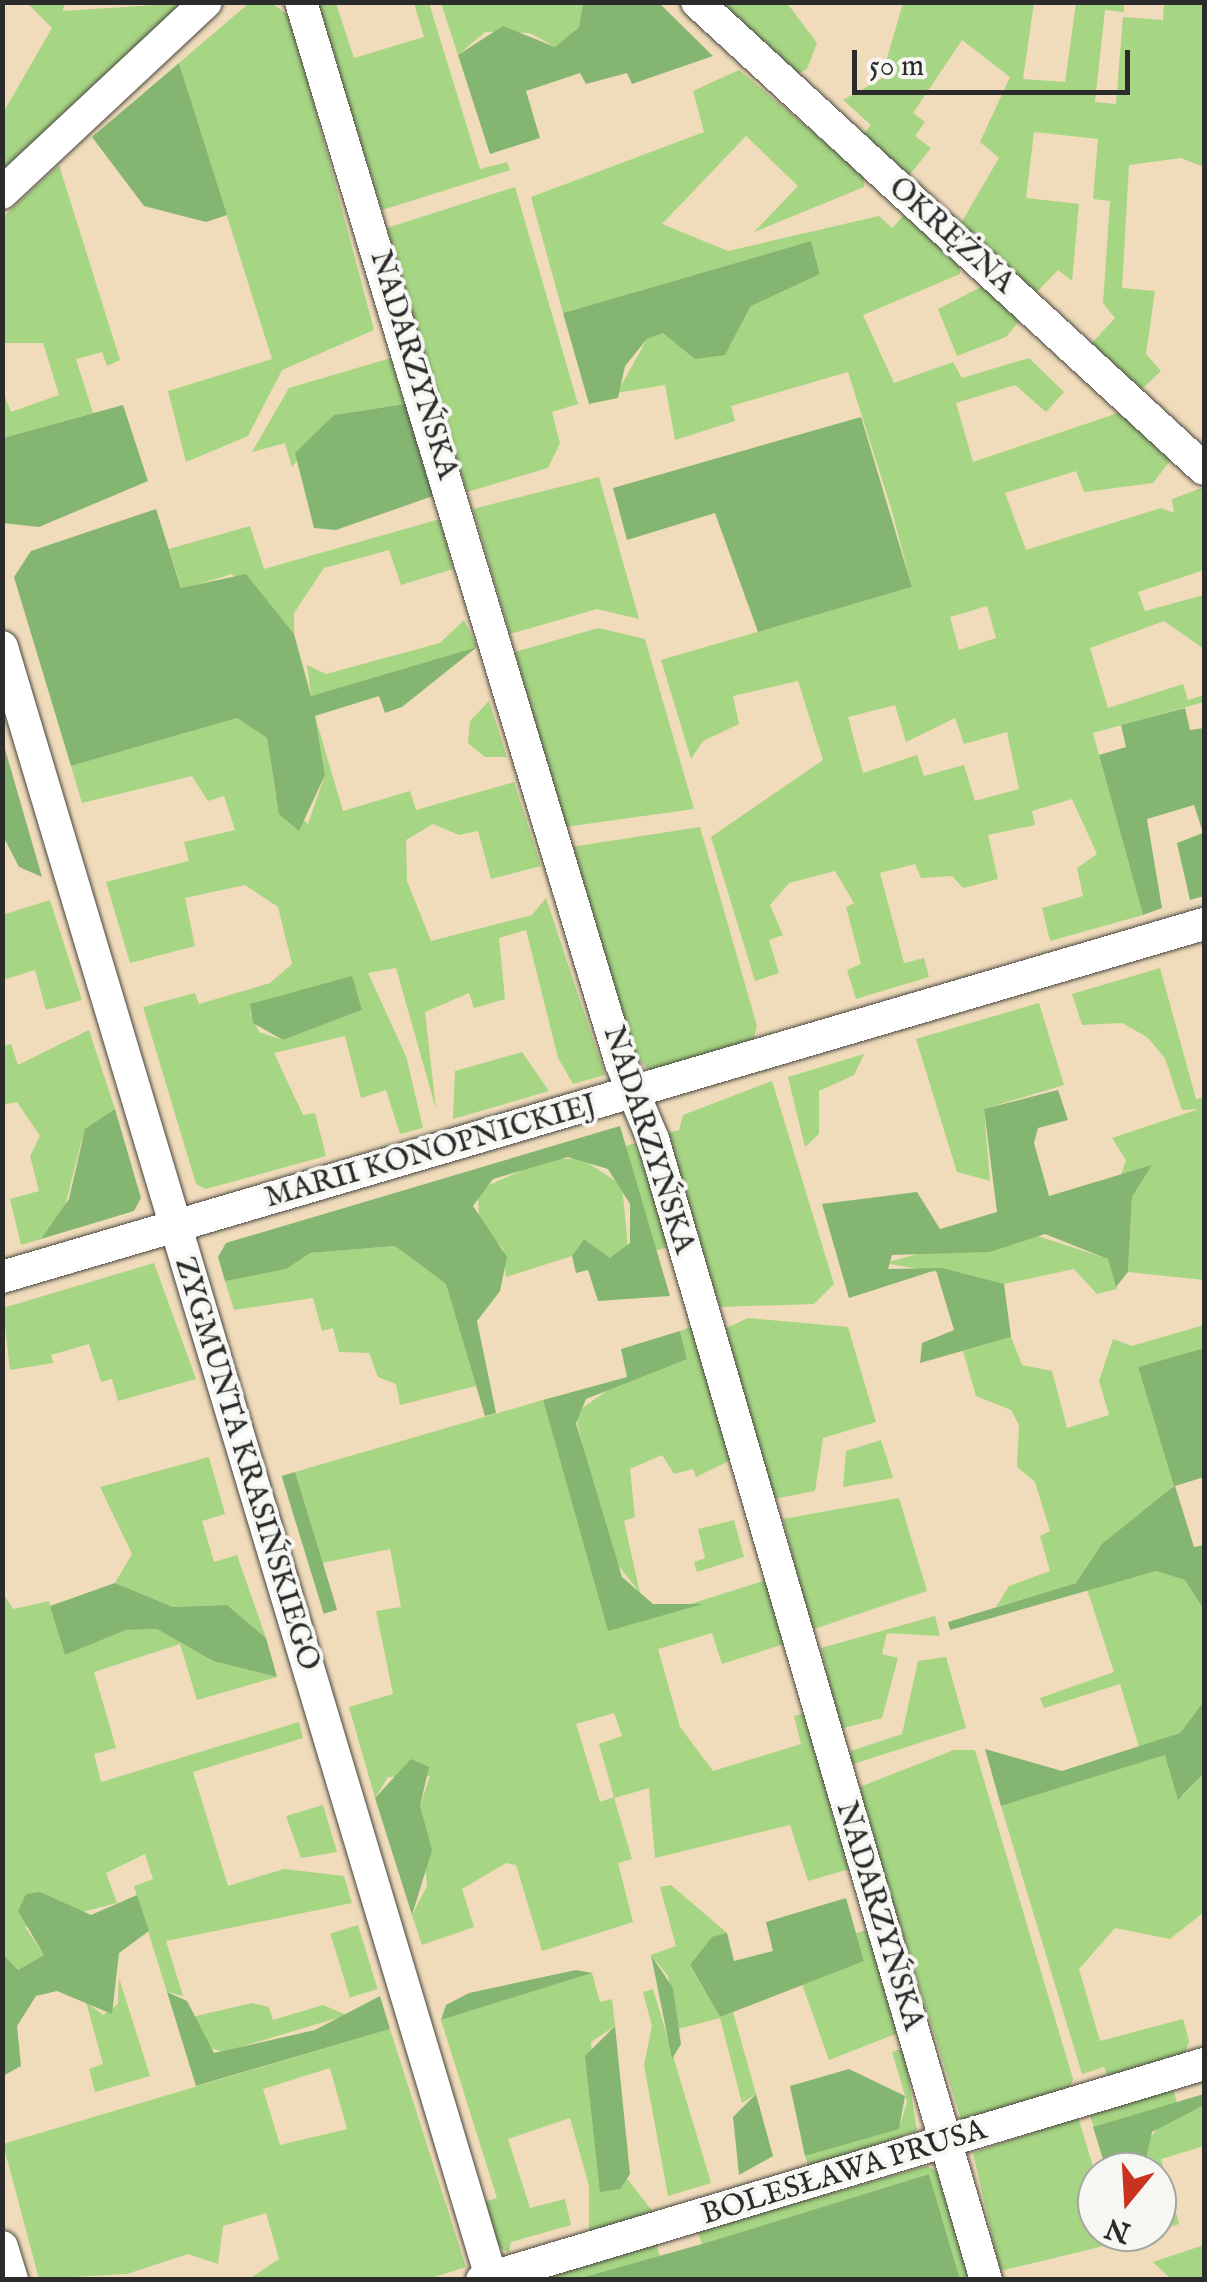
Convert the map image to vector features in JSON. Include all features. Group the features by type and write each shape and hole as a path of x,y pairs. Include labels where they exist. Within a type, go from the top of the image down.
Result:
{"street":[{"path":"2,192 206,2"},
{"name":"NADARZYŃSKA","path":"301,2 634,1093 986,2280"},
{"name":"OKRĘŻNA","path":"696,2 1204,469"},
{"name":"ZYGMUNTA KRASIŃSKIEGO","path":"2,647 488,2279"},
{"name":"MARII KONOPNICKIEJ","path":"2,1277 1204,924"},
{"name":"BOLESŁAWA PRUSA","path":"488,2279 1204,2064"},
{"path":"2,2247 12,2280"}],"green space":[{"path":"27,3 66,3 62,11 187,3 3,174 3,113 52,28"},
{"path":"249,3 272,3 291,18 374,330 282,370 248,436 186,462 168,391 272,359 179,63"},
{"path":"316,3 336,3 354,58 424,37 414,3 429,3 480,169 507,162 510,170 382,210"},
{"path":"441,3 583,3 579,27 555,47 530,33 485,32 458,55"},
{"path":"583,3 659,3 713,56 632,84 627,73 586,84 580,73 526,91 540,138 490,154 458,55 503,26 555,47 579,27"},
{"path":"717,3 787,3 817,43 807,69 796,75"},
{"path":"903,3 1034,3 1023,79 1065,82 1076,3 1124,3 1124,12 1105,10 1095,102 1116,104 1123,17 1163,20 1164,3 1204,3 1204,167 1181,158 1129,165 1122,288 1155,291 1146,354 1161,371 1142,389 1091,344 1115,318 1103,303 1110,201 1093,199 1098,139 1034,132 1026,198 1079,204 1072,281 1058,270 1036,293 960,225 999,158 980,142 1010,77 962,40 913,113 925,122 915,136 931,148 908,177 862,136 871,125 843,100 881,79"},
{"path":"179,63 227,215 206,222 144,206 92,137"},
{"path":"739,70 864,175 864,187 754,232 798,186 746,136 662,224 728,251 879,216 892,228 906,213 960,261 960,274 863,315 894,383 953,362 962,378 1029,358 1064,392 1046,412 1015,385 956,403 973,462 1124,411 1173,457 1153,483 1084,492 1076,471 1005,493 1026,550 1161,508 1174,513 1172,499 1204,487 1204,570 1138,592 1145,611 1204,595 1204,649 1164,621 1090,648 1108,708 1183,684 1188,700 1204,695 1204,702 1093,733 1143,915 1050,941 1042,908 1083,896 1077,868 1097,854 1072,799 1032,811 1035,825 988,835 998,879 963,888 952,876 921,878 915,864 880,873 904,963 924,958 929,977 856,999 847,970 861,964 846,907 854,903 835,871 789,883 770,905 783,935 769,940 779,973 755,981 711,837 823,760 798,681 733,696 739,724 703,741 691,759 661,660 912,587 848,372 731,406 735,421 675,440 665,385 617,393 647,339 663,333 730,346 751,306 820,274 811,241 563,313 531,197 704,132 693,91","holes":["987,606 996,638 959,650 950,617","895,705 906,742 955,718 964,744 1007,732 1019,789 975,801 964,765 924,776 917,755 863,773 848,717"]},
{"path":"59,165 120,360 107,366 102,352 76,359 93,413 3,438 3,392 11,412 59,395 43,343 2,343 3,217"},
{"path":"515,187 578,404 552,412 560,443 548,468 467,492 387,228"},
{"path":"811,241 820,274 751,306 725,355 695,359 663,333 647,339 625,366 618,398 589,404 563,313"},
{"path":"985,285 1022,318 1006,337 957,356 938,309"},
{"path":"391,358 405,404 334,415 292,467 285,443 252,452 289,388"},
{"path":"405,404 433,496 336,530 314,528 295,453 334,415"},
{"path":"123,405 148,481 39,527 3,523 3,438"},
{"path":"861,417 912,587 758,632 715,513 627,540 613,488"},
{"path":"599,477 639,619 597,609 510,634 473,509"},
{"path":"156,509 181,588 246,574 294,634 311,696 477,647 402,707 385,713 379,696 315,716 325,775 299,831 279,814 267,738 237,718 71,766 14,577 31,551"},
{"path":"440,519 453,569 401,585 389,550 324,568 294,613 294,634 232,574 182,589 169,549 250,526 264,569"},
{"path":"464,620 477,647 311,696 307,665 326,674 440,643"},
{"path":"598,628 645,639 694,809 565,827 515,652"},
{"path":"489,701 507,757 485,757 468,743 470,721"},
{"path":"1185,708 1190,730 1204,728 1204,896 1190,900 1177,843 1203,833 1194,805 1147,819 1162,908 1143,915 1099,755 1126,747 1121,725"},
{"path":"315,716 343,811 410,791 416,810 514,782 541,866 491,879 478,831 459,835 433,824 406,840 407,881 431,941 532,915 546,898 605,1075 573,1084 558,1058 526,930 499,938 505,999 474,1008 469,993 425,1012 436,1109 396,968 368,973 406,1056 423,1128 400,1134 386,1090 361,1098 345,1036 274,1053 303,1115 315,1113 326,1156 206,1189 196,1184 143,1007 195,993 199,1004 270,983 292,964 278,907 245,885 185,898 195,946 130,963 106,882 189,861 184,842 235,830 224,796 208,801 192,776 82,803 71,766 237,718 267,738 276,797 308,824 325,775","holes":["362,1010 283,1040 259,1032 250,1012"]},
{"path":"3,749 42,877 19,867 3,836"},
{"path":"700,827 757,1026 753,1043 649,1071 633,1051 571,847"},
{"path":"50,900 82,1000 46,1010 35,970 3,980 2,915"},
{"path":"1160,968 1196,1099 1204,1097 1204,1280 1128,1272 1132,1197 1151,1166 1121,1175 1126,1160 1112,1138 1199,1109 1182,1110 1165,1058 1147,1037 1122,1023 1082,1025 1072,994"},
{"path":"352,976 362,1010 283,1040 253,1023 250,1004"},
{"path":"1039,1003 1064,1085 984,1109 990,1181 957,1172 916,1039"},
{"path":"89,1030 115,1109 82,1139 65,1206 41,1239 21,1245 10,1199 39,1191 30,1156 40,1136 17,1102 3,1105 3,1046 11,1044 18,1065"},
{"path":"522,1052 549,1091 453,1119 455,1071"},
{"path":"864,1054 854,1075 819,1091 819,1134 805,1147 788,1077"},
{"path":"772,1081 834,1284 814,1304 720,1307 666,1134 679,1130 683,1115"},
{"path":"1058,1090 1068,1120 1038,1128 1034,1143 1049,1196 1152,1165 1132,1197 1128,1272 1116,1287 1108,1259 1045,1234 990,1252 892,1255 888,1269 942,1268 1004,1284 1011,1337 920,1363 922,1343 954,1330 936,1270 849,1298 822,1204 917,1192 940,1229 997,1212 984,1109"},
{"path":"115,1109 141,1198 134,1211 41,1239 69,1199 85,1129"},
{"path":"620,1126 670,1296 598,1301 588,1270 576,1273 572,1256 584,1239 610,1258 630,1243 630,1204 608,1169 568,1157 493,1179 473,1206 507,1257 500,1291 477,1321 496,1413 485,1416 446,1284 395,1246 310,1253 286,1269 225,1281 218,1257 226,1243"},
{"path":"639,1142 669,1247 655,1251 625,1146"},
{"path":"580,1158 622,1185 628,1248 610,1258 584,1239 572,1256 506,1277 503,1248 479,1226 478,1190 545,1160"},
{"path":"1031,1234 1109,1259 1117,1289 1097,1294 1074,1269 1004,1284 885,1263 943,1247 990,1252"},
{"path":"395,1246 446,1284 476,1386 400,1405 396,1384 378,1377 369,1353 339,1352 333,1328 322,1331 313,1298 234,1310 225,1281 310,1253"},
{"path":"154,1263 196,1379 118,1401 112,1379 101,1382 89,1344 51,1355 53,1363 10,1370 3,1308"},
{"path":"748,1318 848,1327 876,1422 823,1438 815,1491 773,1499 724,1329"},
{"path":"1204,1325 1204,1348 1138,1367 1174,1485 1076,1583 996,1607 1009,1586 1050,1571 1040,1536 1050,1531 1035,1482 1017,1467 1019,1425 1011,1410 976,1396 963,1351 1011,1337 1022,1365 1052,1371 1067,1428 1109,1415 1099,1381 1113,1339 1132,1346"},
{"path":"693,1326 731,1460 696,1477 693,1469 674,1474 662,1455 630,1469 635,1517 624,1521 640,1593 608,1552 575,1413 628,1376 687,1359 680,1331"},
{"path":"680,1331 687,1359 586,1399 576,1423 622,1577 653,1604 703,1604 608,1631 543,1400 627,1377 621,1349"},
{"path":"1204,1348 1204,1477 1175,1486 1194,1547 1204,1545 1204,1610 1185,1580 1156,1571 950,1630 948,1622 1076,1583 1102,1544 1174,1486 1138,1367"},
{"path":"543,1400 608,1630 766,1580 784,1644 722,1664 712,1633 658,1649 680,1727 713,1771 801,1744 794,1716 805,1713 850,1869 808,1881 790,1825 655,1858 649,1788 614,1798 632,1859 618,1863 633,1922 542,1951 516,1865 506,1863 462,1889 474,1927 422,1945 412,1915 427,1886 420,1806 430,1776 388,1777 375,1798 349,1707 393,1694 376,1611 401,1607 390,1549 322,1563 295,1472","holes":["614,1713 622,1736 599,1744 614,1797 600,1802 576,1724"]},
{"path":"881,1440 893,1478 843,1487 846,1451"},
{"path":"209,1457 225,1514 202,1521 214,1562 237,1555 266,1638 227,1605 173,1607 115,1583 132,1554 100,1487"},
{"path":"295,1472 337,1610 324,1614 282,1476"},
{"path":"899,1498 927,1591 811,1630 783,1519"},
{"path":"734,1520 744,1557 697,1572 694,1562 705,1558 698,1529"},
{"path":"1156,1571 1185,1580 1204,1610 1204,1701 1180,1733 1139,1747 1120,1684 1044,1708 1040,1698 1114,1672 1087,1589"},
{"path":"115,1583 173,1607 227,1605 266,1638 277,1677 213,1661 157,1629 126,1630 65,1655 50,1606"},
{"path":"3,1593 13,1609 49,1601 65,1655 126,1630 157,1629 213,1661 277,1677 197,1700 180,1644 94,1672 116,1748 94,1754 101,1782 299,1722 303,1738 193,1772 228,1886 284,1869 344,1876 352,1903 166,1941 183,1996 167,1992 134,1886 153,1879 145,1854 106,1873 117,1903 25,1927 44,1955 18,1970 3,1954"},
{"path":"935,1616 940,1636 887,1633 882,1654 898,1658 882,1718 840,1729 821,1648"},
{"path":"946,1657 966,1728 850,1765 851,1751 902,1734 918,1661"},
{"path":"1204,1701 1204,1773 1178,1800 1165,1755 1001,1806 985,1749 1062,1771 1180,1733"},
{"path":"954,1750 975,1750 1073,2079 1070,2089 962,2122 857,1788"},
{"path":"1165,1755 1183,1796 1204,1773 1204,1912 1170,1939 1115,1928 1079,1969 1100,2041 1183,2019 1189,2041 1185,2054 1108,2078 1104,2067 1082,2074 1001,1806"},
{"path":"411,1759 429,1767 420,1806 432,1850 412,1915 375,1798"},
{"path":"323,1805 337,1852 301,1858 286,1816"},
{"path":"671,1885 727,1933 690,1966 720,2017 733,2012 756,2094 742,2103 720,2018 678,2029 668,1976 651,1955 676,1946 660,1887"},
{"path":"40,1892 91,1915 137,1895 149,1931 119,1953 112,2014 57,1991 36,1996 17,2026 21,2066 3,2076 3,1954 18,1970 44,1955 18,1911 26,1894"},
{"path":"846,1898 864,1961 720,2017 690,1965 712,1937 727,1933 734,1961 773,1951 766,1922"},
{"path":"358,1925 378,1989 350,1998 330,1933"},
{"path":"867,1930 898,2033 829,2060 802,1984 864,1961 856,1933"},
{"path":"651,1955 673,1988 681,2044 672,2059"},
{"path":"576,1970 592,1973 441,2020 446,2005 469,1993"},
{"path":"592,1973 600,2002 612,1999 615,2026 591,2042 596,2139 654,2213 589,2233 589,2186 570,2118 508,2139 530,2208 565,2199 571,2225 511,2242 509,2253 498,2246 484,2202 497,2198 441,2020"},
{"path":"119,1978 150,2076 95,2092 89,2069 103,2064 86,2002 103,2015 118,2004"},
{"path":"653,1989 711,2183 668,2196 644,2065 652,2026 643,1992"},
{"path":"167,1992 187,2001 214,2053 315,2030 380,1996 390,2029 196,2086"},
{"path":"252,2003 269,2007 273,2020 323,2005 347,2015 224,2052 203,2046 192,2017"},
{"path":"615,2026 630,2174 620,2189 600,2192 585,2056"},
{"path":"390,2029 466,2267 428,2279 249,2279 279,2259 266,2213 223,2226 218,2264 188,2254 127,2274 39,2279 3,2144","holes":["330,2068 347,2129 280,2145 263,2089"]},
{"path":"904,2048 917,2131 809,2168 805,2156 899,2128 907,2102 892,2052"},
{"path":"849,2069 905,2096 899,2129 805,2156 790,2086"},
{"path":"1173,2089 1177,2102 1094,2128 1090,2114"},
{"path":"756,2094 773,2156 739,2175 733,2117"},
{"path":"1204,2094 1204,2105 1152,2132 1148,2152 1101,2152 1093,2127"},
{"path":"1204,2105 1204,2146 1177,2154 1141,2152 1160,2126"},
{"path":"1078,2117 1089,2152 1077,2152 1079,2252 1000,2271 973,2153"},
{"path":"927,2166 938,2172 972,2279 960,2279 929,2174 702,2244 697,2231"},
{"path":"929,2174 960,2279 577,2279 702,2244"},
{"path":"656,2243 660,2256 577,2279 530,2280"},
{"path":"1204,2245 1204,2279 1171,2279 1153,2262"}]}
